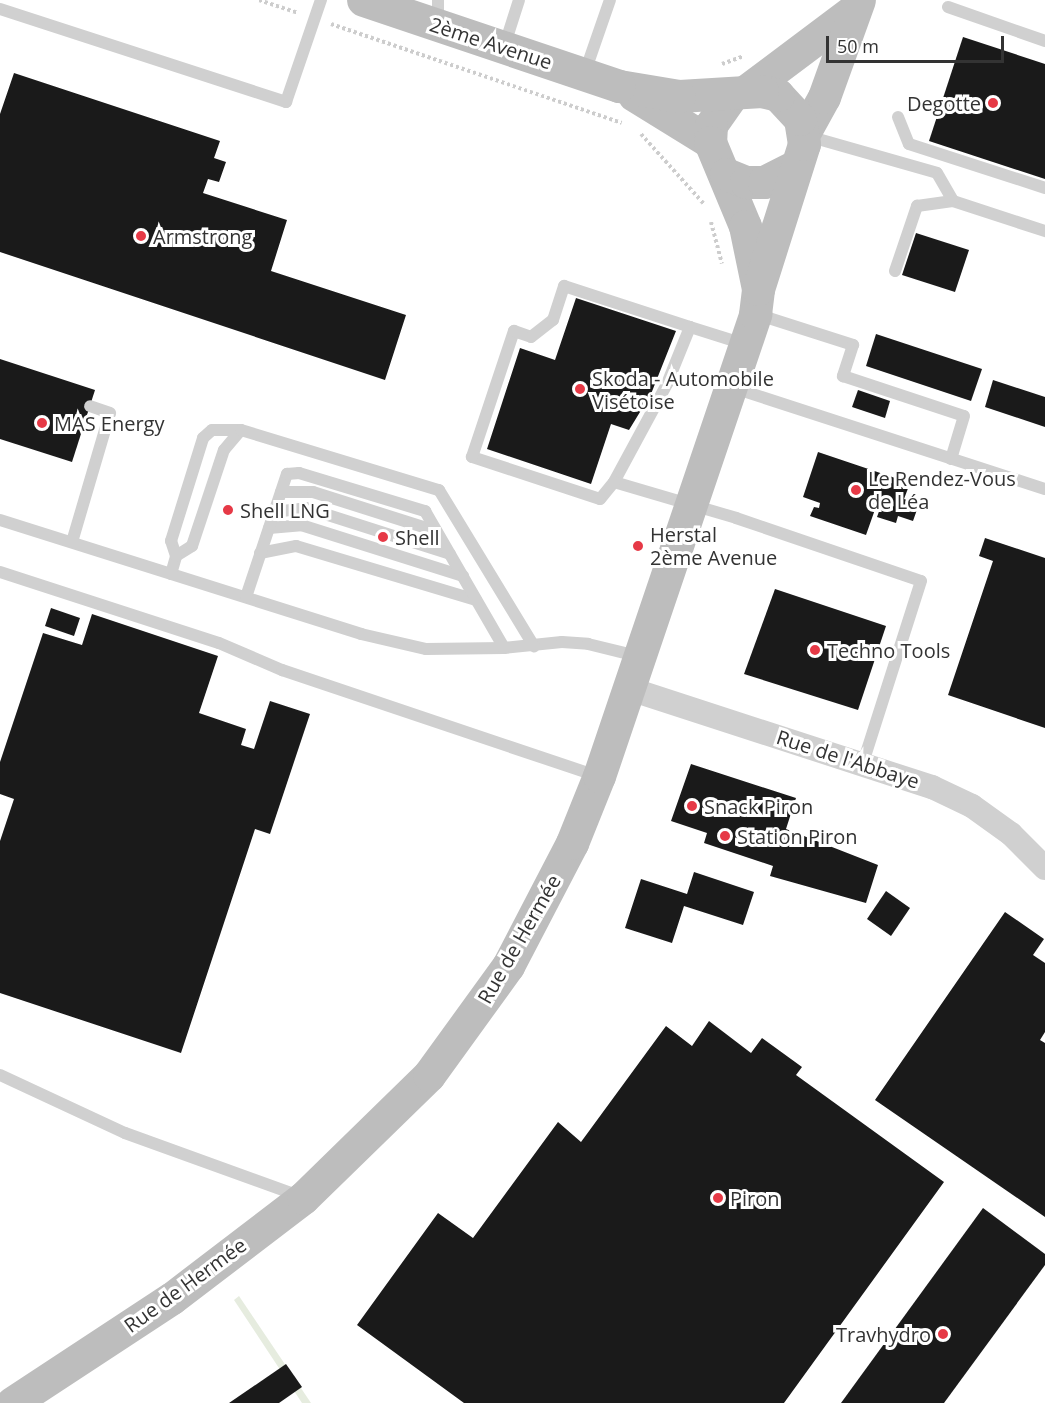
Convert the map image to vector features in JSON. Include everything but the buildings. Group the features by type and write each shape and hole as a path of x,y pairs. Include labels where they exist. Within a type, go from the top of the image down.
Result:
{"street":[{"name":"2ème Avenue","path":"363,0 438,13 504,47 619,86 679,96 739,93"},
{"name":"Rue de Hermée","path":"710,142 715,117 739,93 856,5"},
{"name":"Rue de Hermée","path":"30,1398 172,1298 303,1198 421,1083 470,1023 508,966 542,903 599,776 745,344 795,166 801,155 803,135 824,97 856,5"},
{"name":"2ème Avenue","path":"619,86 710,142"},
{"path":"739,93 770,93 791,105 803,135"},
{"path":"710,142 726,174 745,226 757,301"},
{"path":"726,174 746,182 764,182 795,166"},
{"name":"Rue de l'Abbaye","path":"630,689 932,787 972,806 1011,834 1045,868"}],"lane":[{"path":"0,9 286,102 321,0"},
{"path":"504,47 519,0"},
{"path":"584,74 610,0"},
{"path":"948,7 1045,41"},
{"path":"898,117 909,144 1045,188"},
{"path":"803,135 937,173 953,201"},
{"path":"895,271 917,206 953,201 1045,231"},
{"path":"690,327 667,384 614,482 600,499 472,457 514,331 531,337 553,320 564,286 745,344"},
{"path":"757,301 853,345 843,376 964,416 951,459"},
{"path":"730,387 1045,489"},
{"path":"72,542 110,412 90,406"},
{"path":"171,574 176,556 171,541 203,438 212,430 242,430 439,490 534,646"},
{"path":"176,556 192,546 224,450 242,430"},
{"path":"246,597 287,474 317,477 425,511 504,648"},
{"path":"614,482 921,581 864,764"},
{"path":"274,512 306,508 450,554"},
{"path":"0,520 361,634 426,649 504,648 561,642 588,644 641,657"},
{"path":"269,528 301,525 463,576"},
{"path":"260,553 296,546 476,600"},
{"path":"0,572 219,643 282,670 599,776"},
{"path":"0,1075 125,1133 303,1198"}],"path":[{"path":"259,0 625,124"},
{"path":"713,67 746,55"},
{"path":"606,117 619,86"},
{"path":"634,127 706,206"},
{"path":"709,217 724,272"}],"shaded area":[{"path":"239,1296 311,1403 302,1403 234,1300"}],"place":[{"name":"Degotte","path":"993,103"},
{"name":"Armstrong","path":"141,236"},
{"name":"Skoda - Automobile Visétoise","path":"580,389"},
{"name":"MAS Energy","path":"42,423"},
{"name":"Le Rendez-Vous de Léa","path":"856,490"},
{"name":"Shell LNG","path":"228,510"},
{"name":"Shell","path":"383,537"},
{"name":"Herstal 2ème Avenue","path":"638,546"},
{"name":"Techno Tools","path":"815,650"},
{"name":"Snack Piron","path":"692,806"},
{"name":"Station Piron","path":"725,836"},
{"name":"Piron","path":"718,1198"},
{"name":"Travhydro","path":"943,1334"}]}
